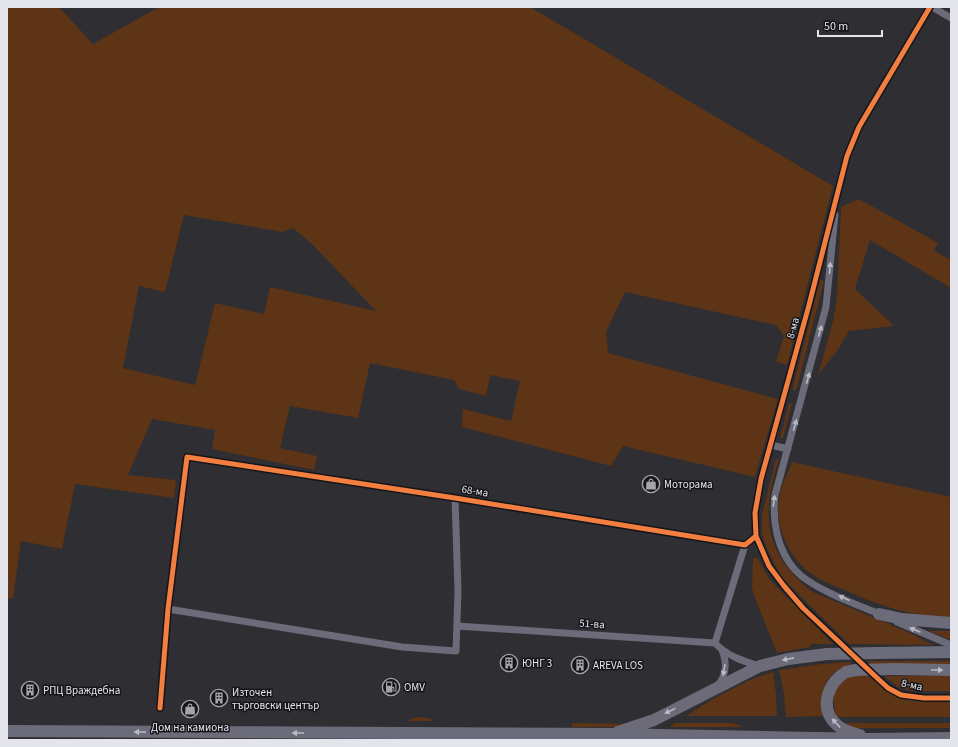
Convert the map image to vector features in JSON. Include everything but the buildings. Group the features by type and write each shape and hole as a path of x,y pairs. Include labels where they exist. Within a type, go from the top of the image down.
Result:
{"main road":[{"path":"879,614 908,620 951,623"},
{"path":"610,734 654,720 760,666 788,659 827,654 951,652"},
{"path":"871,739 848,731 838,726 833,721 827,703 828,694 833,683 840,676 846,672 856,670 951,670"},
{"path":"7,731 610,734 871,739 951,738"}],"street":[{"path":"931,7 951,18"},
{"name":"8-ма","path":"842,644 803,608 769,566 756,536 754,513 761,479 809,305 837,189 847,156 859,127 931,7"},
{"name":"8-ма","path":"837,189 826,307 775,495 773,509 774,522 779,541 788,559 795,570 808,581 833,594 951,645"},
{"path":"771,445 788,449"},
{"name":"68-ма","path":"168,609 187,457 455,498 745,545"},
{"path":"160,708 168,609 402,647 456,651 458,591 455,498"},
{"path":"715,689 722,681 726,671 726,660 722,650 716,643 745,545 756,536"},
{"name":"51-ва","path":"457,626 716,643"},
{"path":"722,650 740,660 760,666"},
{"name":"8-ма","path":"875,676 888,688 901,695 924,698 951,698"}],"shaded area":[{"path":"7,7 59,7 93,44 159,7 530,7 833,186 787,365 776,362 784,336 776,325 625,292 606,332 608,353 778,399 755,477 623,446 611,466 462,427 463,409 511,421 520,381 490,375 486,396 459,389 454,380 370,363 358,418 290,406 280,448 317,456 314,470 212,449 215,430 152,419 128,475 176,480 174,498 75,484 62,549 21,541 13,598 7,598","holes":["184,215 283,232 293,228 311,243 376,311 270,287 264,314 215,303 195,385 123,368 139,286 165,292"]},
{"path":"859,199 938,243 934,251 951,260 951,288 870,240 855,289 894,326 849,331 837,351 818,375 833,321 837,297 841,207"},
{"path":"820,280 824,281 796,391 792,390"},
{"path":"789,403 792,404 783,438 780,438"},
{"path":"776,459 779,459 773,479 770,498 770,532 784,563 796,578 813,592 910,633 933,645 849,644 781,577 762,534 762,515"},
{"path":"792,462 951,497 951,617 914,614 865,599 827,583 803,567 789,549 784,539 779,516 778,505 781,490"},
{"path":"754,557 758,559 770,580 833,644 811,644 810,647 777,653 752,588"},
{"path":"929,631 951,631 951,640"},
{"path":"868,661 951,661 951,665 871,665"},
{"path":"850,662 852,665 834,673 826,684 822,696 825,716 786,717 784,694 779,670"},
{"path":"773,672 777,716 686,716 711,700 747,681"},
{"path":"851,676 870,676 890,693 911,701 951,702 951,717 837,717 834,704 835,694 840,684"},
{"path":"884,676 951,676 951,691 912,691 898,687"},
{"path":"416,717 429,718 433,721 408,721"},
{"path":"572,723 628,724 615,727 572,727"},
{"path":"675,723 732,723 743,727 670,727"},
{"path":"843,723 951,723 951,728 853,728"}],"tunnel":[{"path":"852,653 869,670"}],"cycle path":[{"path":"930,7 859,127 847,156 809,305 761,479 755,513 756,536 769,566 803,608 875,676 888,688 901,695 924,698 951,698"},
{"path":"160,708 168,609 187,457 455,498 745,545 756,536"}],"place":[{"name":"Моторама","path":"651,484"},
{"name":"ЮНГ 3","path":"509,663"},
{"name":"AREVA LOS","path":"580,665"},
{"name":"OMV","path":"391,687"},
{"name":"РПЦ Враждебна","path":"30,690"},
{"name":"Източен търговски център","path":"219,698"},
{"name":"Дом на камиона","path":"190,709"}]}
